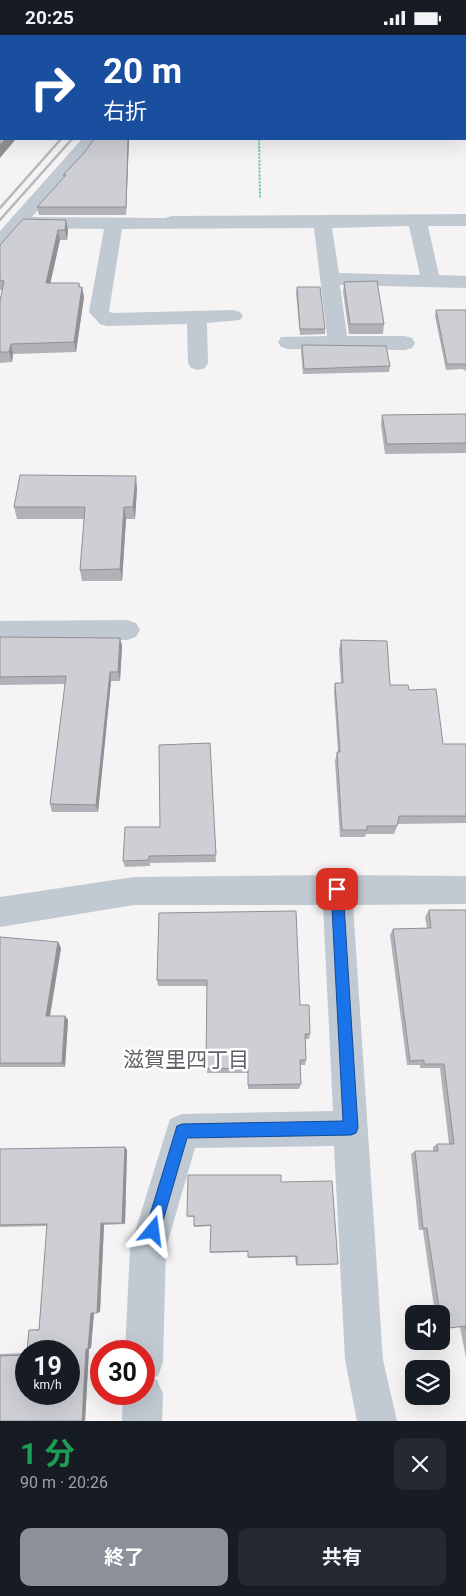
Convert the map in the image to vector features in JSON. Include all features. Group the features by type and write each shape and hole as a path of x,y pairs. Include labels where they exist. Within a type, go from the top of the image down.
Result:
{"street":[{"path":"0,242 90,140"},
{"path":"18,222 266,223 466,220"},
{"path":"114,223 99,312 107,320 233,315"},
{"path":"418,225 431,281"},
{"path":"323,227 338,343"},
{"path":"330,279 466,282"},
{"path":"196,317 198,363"},
{"path":"288,342 405,343"},
{"path":"0,631 127,630"},
{"path":"337,889 364,1360 377,1421"},
{"path":"0,912 134,891 466,890"},
{"path":"145,1340 148,1248 182,1131 351,1128"},
{"path":"142,1421 143,1405"}],"path":[{"path":"259,140 260,203 266,223"}],"building":[{"path":"93,140 128,140 126,207 37,207 66,175 63,175"},
{"path":"23,219 66,220 65,230 58,230 46,283 79,283 79,287 82,287 74,342 11,344 9,352 0,352 0,301 4,281 0,280 0,245"},
{"path":"377,281 384,324 350,324 344,282"},
{"path":"297,287 320,287 325,329 300,329"},
{"path":"436,310 466,310 466,365 447,364"},
{"path":"302,345 386,346 390,366 304,369"},
{"path":"466,414 466,443 387,444 382,415"},
{"path":"20,475 136,476 133,507 124,507 120,569 80,570 85,507 14,507"},
{"path":"0,637 120,638 118,672 110,672 96,805 50,804 66,676 0,677"},
{"path":"341,640 387,641 390,685 408,685 409,690 436,689 443,744 466,744 466,816 399,816 397,826 367,826 367,830 342,830 337,752 340,752 335,683 343,683"},
{"path":"210,743 216,855 149,856 149,860 123,861 125,827 160,827 159,745"},
{"path":"429,910 466,910 466,1330 465,1326 450,1328 450,1305 439,1305 427,1228 423,1228 415,1151 438,1151 437,1144 454,1144 444,1064 424,1064 424,1060 410,1061 393,929 431,928"},
{"path":"296,911 300,1005 309,1005 310,1034 305,1034 306,1060 300,1060 301,1084 248,1085 248,1069 206,1068 207,980 157,980 159,913"},
{"path":"0,937 58,942 46,1016 65,1016 62,1063 0,1063"},
{"path":"125,1147 122,1223 101,1223 97,1313 91,1313 88,1349 86,1349 82,1421 0,1421 0,1356 15,1355 15,1405 80,1405 80,1340 28,1340 29,1330 39,1330 47,1224 0,1225 0,1149"},
{"path":"188,1175 281,1175 281,1182 332,1181 338,1264 297,1265 297,1256 248,1257 248,1251 210,1252 211,1225 194,1226 194,1216 187,1216"}],"railway":[{"path":"0,208 60,140"},
{"path":"0,220 71,140"}],"district":[{"name":"滋賀里四丁目","path":"186,1060"}],"route":[{"path":"153,1231 182,1131 351,1128 337,889"}]}
